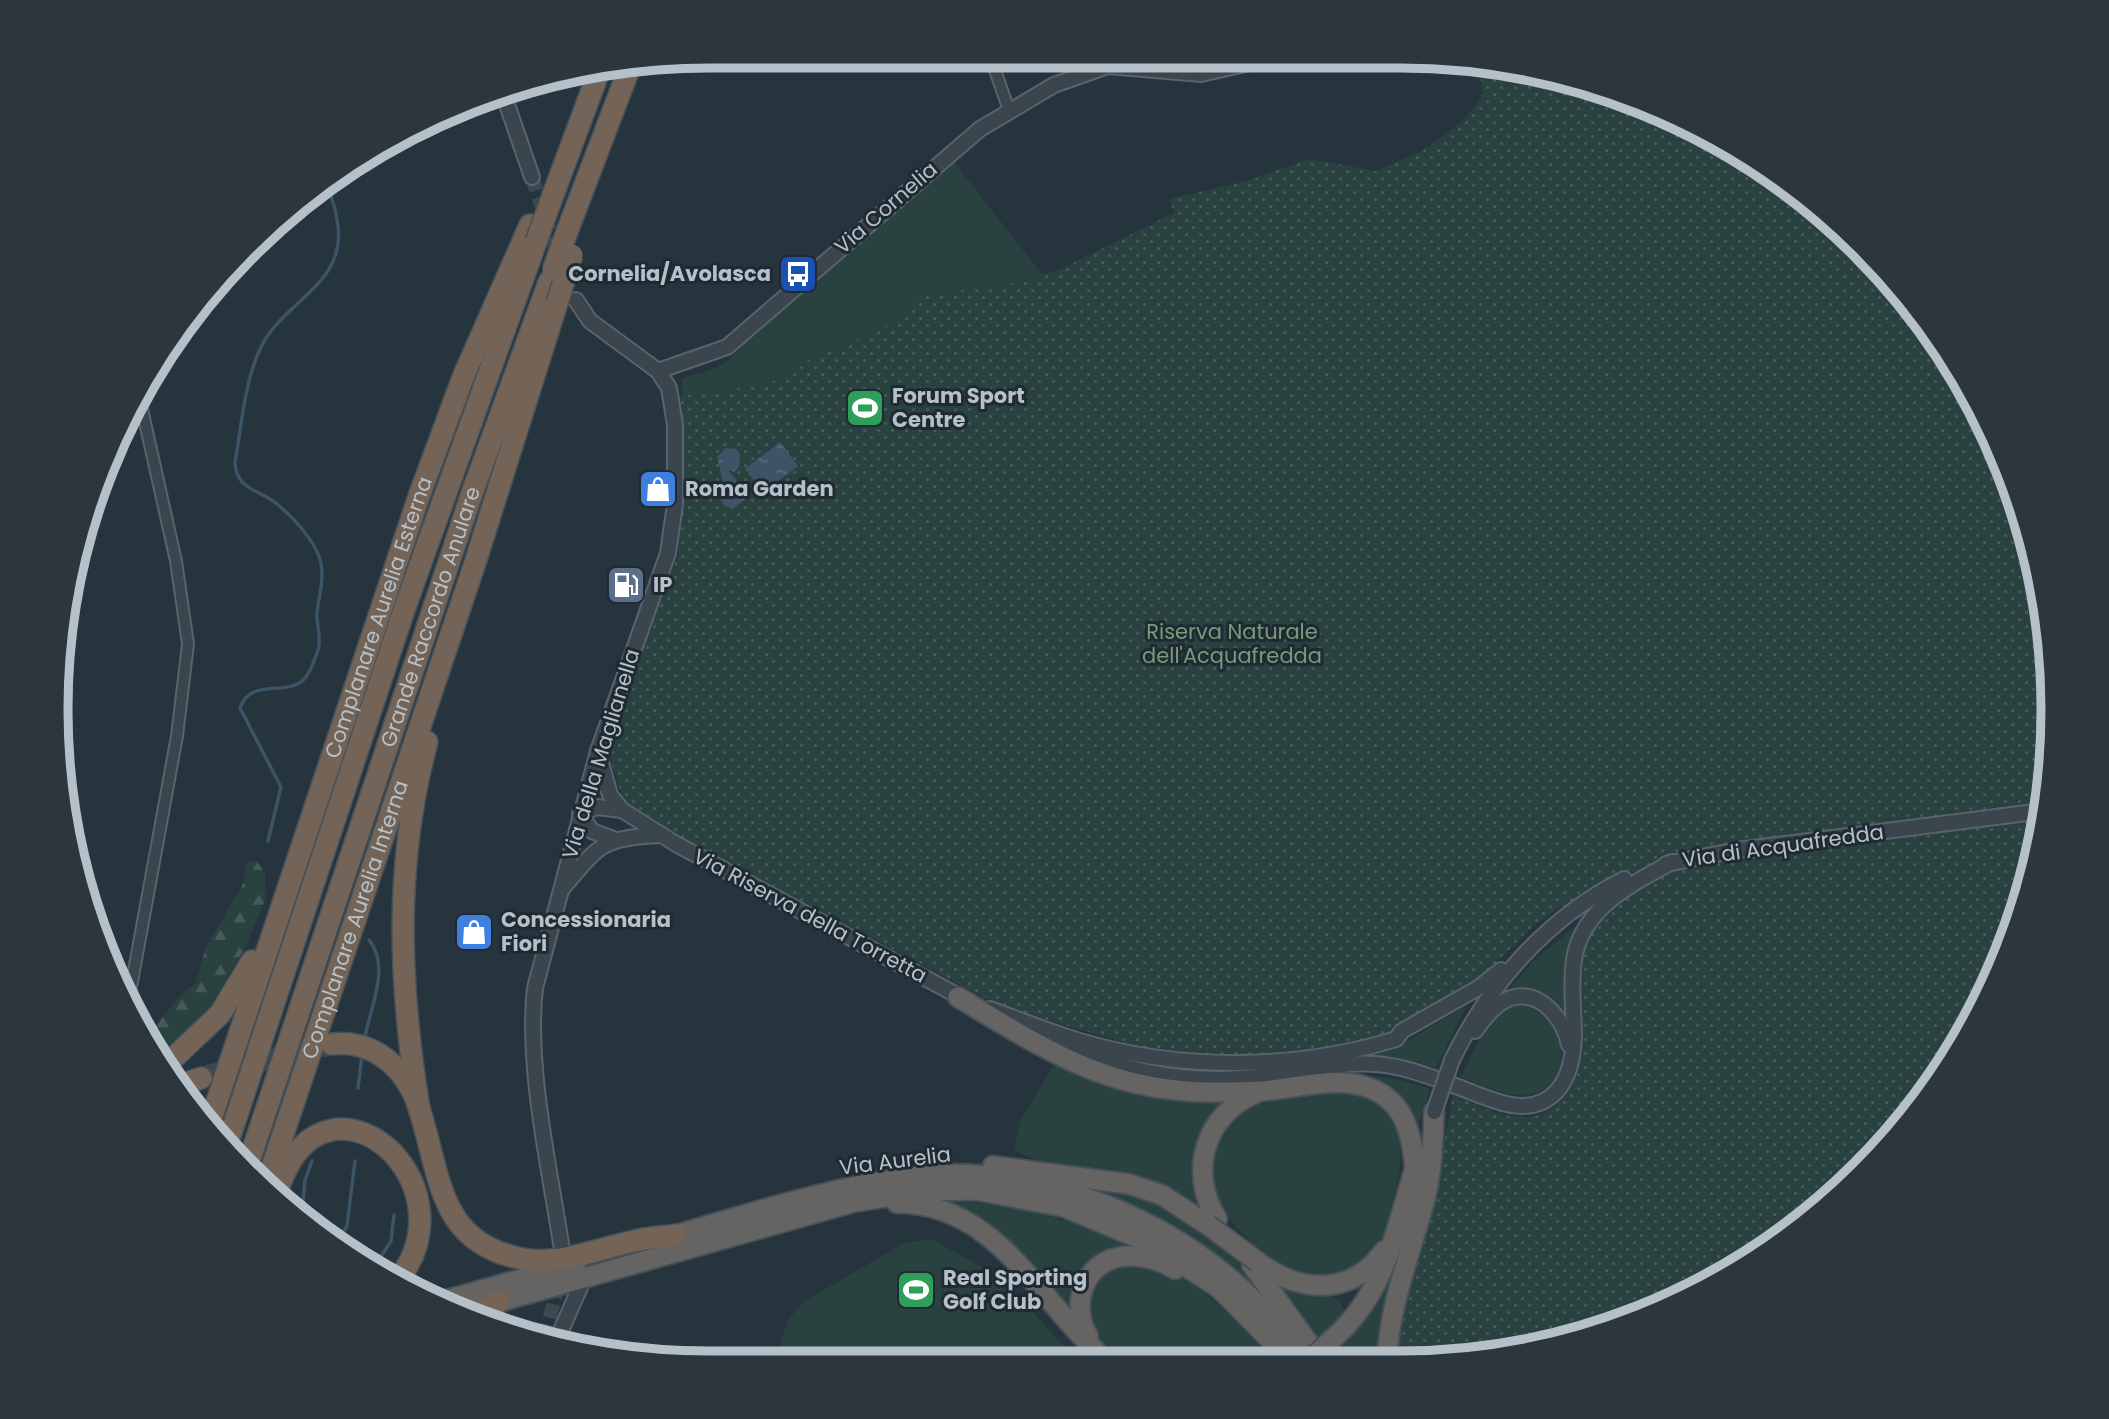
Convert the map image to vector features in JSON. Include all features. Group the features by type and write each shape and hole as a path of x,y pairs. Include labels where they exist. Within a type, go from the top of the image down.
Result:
{"highway":[{"name":"Grande Raccordo Anulare","path":"250,1157 468,505 549,282 569,246 590,173 627,74"},
{"name":"Complanare Aurelia Esterna","path":"213,1114 346,711 448,416 533,234 545,186 579,125 596,79"},
{"name":"Grande Raccordo Anulare","path":"230,1135 404,610 533,234"},
{"name":"Complanare Aurelia Interna","path":"269,1175 475,563 566,302 569,246"},
{"path":"475,563 463,623 425,751 411,817 404,870 402,980 419,1108 434,1170 447,1207 472,1237 493,1250 516,1258 545,1260 676,1235"},
{"path":"172,1059 220,1014 250,966 325,749 346,711"},
{"path":"958,997 1046,1050 1091,1072 1175,1090 1260,1091 1344,1083 1377,1091 1400,1111 1413,1145 1415,1168"},
{"path":"341,1044 384,1056 405,1080 419,1108"},
{"path":"1212,1222 1201,1168 1206,1145 1214,1125 1227,1110 1260,1091"},
{"path":"1320,1351 1342,1330 1376,1285 1401,1223 1415,1168 1434,1112"},
{"path":"1388,1351 1390,1332 1426,1196 1433,1156 1434,1112"},
{"path":"279,1185 296,1151 321,1133 349,1128 378,1139 391,1150 408,1172 422,1218 415,1254 403,1273"},
{"path":"862,1185 928,1167 1031,1169 1141,1188 1171,1200 1212,1222 1255,1263 1316,1351"},
{"name":"Via Aurelia","path":"454,1298 862,1185 935,1175 971,1176 1030,1184 1114,1210 1166,1235 1225,1274 1301,1351"},
{"name":"Via Aurelia","path":"479,1308 837,1206 935,1190 976,1190 1035,1200 1091,1216 1133,1234 1196,1270 1230,1298 1281,1351"},
{"path":"837,1206 919,1204 950,1212 977,1227 1005,1249 1096,1351"},
{"path":"1255,1263 1293,1280 1333,1285 1368,1270 1401,1223"},
{"path":"1098,1351 1080,1321 1079,1300 1088,1277 1109,1261 1128,1256 1151,1259 1230,1298"},
{"path":"1333,1285 1348,1302 1351,1314 1342,1330"},
{"path":"484,1310 499,1302"}],"street":[{"path":"994,68 1009,110"},
{"name":"Via Cornelia","path":"658,371 727,347 926,172 1009,110 1068,78 1099,68"},
{"name":"Via Cornelia","path":"1166,68 1201,74 1227,68"},
{"path":"507,101 545,186"},
{"path":"566,302 599,330 658,371"},
{"name":"Via della Maglianella","path":"562,1250 532,1032 535,988 598,751 670,547 675,504 674,411 668,388 658,371"},
{"path":"131,987 177,736 188,654 182,596 142,411"},
{"path":"598,751 610,795 622,810"},
{"path":"622,810 592,807 580,814 592,831 614,839 662,835"},
{"name":"Via Riserva della Torretta","path":"622,810 662,835 958,997"},
{"name":"Via di Acquafredda","path":"1434,1112 1452,1060 1469,1026 1494,987 1540,938 1615,884 1672,862 1737,850 2032,812"},
{"path":"559,892 594,851 614,839"},
{"path":"958,997 1080,1053 1125,1066 1180,1076 1238,1079 1376,1064 1415,1071 1504,1104 1525,1106 1544,1101 1555,1093 1569,1068 1573,1052 1573,968 1584,930 1596,913 1618,893 1672,862"},
{"path":"958,997 1082,1042 1142,1055 1229,1063 1290,1060 1396,1039 1402,1031 1478,988 1540,938"},
{"path":"1452,1060 1492,1011 1508,998 1518,996 1538,1002 1555,1013 1568,1040 1569,1068"},
{"path":"560,1333 585,1276"}],"green space":[{"name":"Riserva Naturale dell'Acquafredda","path":"1480,74 1525,81 1606,102 1683,134 1756,176 1790,201 1822,227 1882,287 1933,353 1955,389 1975,426 2007,503 2019,544 2035,626 2041,710 2039,751 2035,793 2019,875 2007,916 1975,993 1933,1066 1908,1100 1882,1132 1822,1192 1756,1243 1720,1265 1683,1285 1606,1317 1565,1329 1483,1345 1395,1351 1397,1331 1437,1182 1453,1095 1493,1111 1521,1117 1547,1112 1559,1103 1571,1088 1578,1071 1581,1053 1579,976 1583,954 1595,929 1561,906 1534,926 1476,982 1393,1032 1347,1046 1270,1055 1200,1055 1143,1048 1000,1006 637,814 623,802 610,756 617,716 678,555 683,453 679,396 769,384 813,358 878,332 927,295 1022,282 1063,268 1174,213 1169,199 1246,181 1309,159 1377,171 1427,148 1461,122 1477,104 1483,92"},
{"path":"954,162 1049,283 678,616 660,607 680,550 682,379 726,362 746,340"},
{"path":"256,860 265,873 266,898 245,948 206,1012 168,1052 152,1027 180,996 195,984 206,947 243,884 246,863"},
{"path":"1578,924 1570,948 1568,1013 1564,1015 1552,1004 1530,993 1506,992 1534,960"},
{"path":"1467,1005 1436,1068 1393,1059 1354,1057 1395,1048"},
{"path":"1524,1005 1539,1013 1558,1037 1562,1052 1561,1066 1555,1079 1545,1089 1528,1095 1511,1095 1461,1077 1478,1043 1493,1021 1502,1012"},
{"path":"1053,1065 1121,1088 1228,1100 1208,1127 1195,1152 1192,1180 1201,1213 1044,1164 1014,1150 1020,1122"},
{"path":"1357,1077 1397,1079 1430,1089 1416,1131"},
{"path":"1337,1092 1359,1096 1376,1103 1388,1114 1396,1127 1400,1143 1398,1180 1385,1231 1372,1251 1349,1268 1335,1273 1306,1273 1278,1263 1238,1229 1217,1194 1212,1175 1212,1157 1217,1139 1229,1123 1249,1109 1280,1099"},
{"path":"1066,1181 1149,1197 1226,1247 1270,1302"},
{"path":"943,1202 1020,1209 1069,1222 1141,1249 1124,1248 1068,1308"},
{"name":"Real Sporting Golf Club","path":"931,1239 982,1267 1028,1307 1068,1351 778,1351 787,1321 803,1302 904,1243"},
{"path":"1399,1256 1381,1351 1332,1351 1387,1281"},
{"path":"1123,1262 1172,1273 1198,1288 1264,1351 1107,1351 1093,1335 1084,1317 1094,1278"},
{"path":"1273,1280 1327,1292 1342,1304 1345,1314 1316,1339"}],"water":[{"path":"780,442 798,466 763,492 745,469"},
{"path":"726,448 736,449 740,454 739,467 734,472 728,470 749,497 733,508 724,506 720,499 729,482 721,489 716,487 723,482 717,457"}],"waterway":[{"path":"268,841 281,787 240,708 251,694 259,690 293,686 304,680 309,672 319,645 317,612 322,579 321,566 313,544 302,529 277,504 244,484 236,472 235,462 247,389 261,347 283,317 323,279 332,264 338,247 338,226 330,193"},
{"path":"365,1037 379,975 375,950 369,940"},
{"path":"358,1088 362,1055"},
{"path":"303,1205 305,1180 312,1161"},
{"path":"342,1235 347,1226 355,1161"},
{"path":"379,1259 391,1241 394,1215"}],"tunnel":[{"path":"532,177 558,256"},
{"path":"201,1078 234,1067 327,1046"},
{"path":"546,1330 561,1276"}],"place":[{"name":"Cornelia/Avolasca","path":"798,274"},
{"name":"Forum Sport Centre","path":"865,408"},
{"name":"Roma Garden","path":"658,489"},
{"name":"IP","path":"626,585"},
{"name":"Concessionaria Fiori","path":"474,932"},
{"name":"Real Sporting Golf Club","path":"916,1290"}]}
